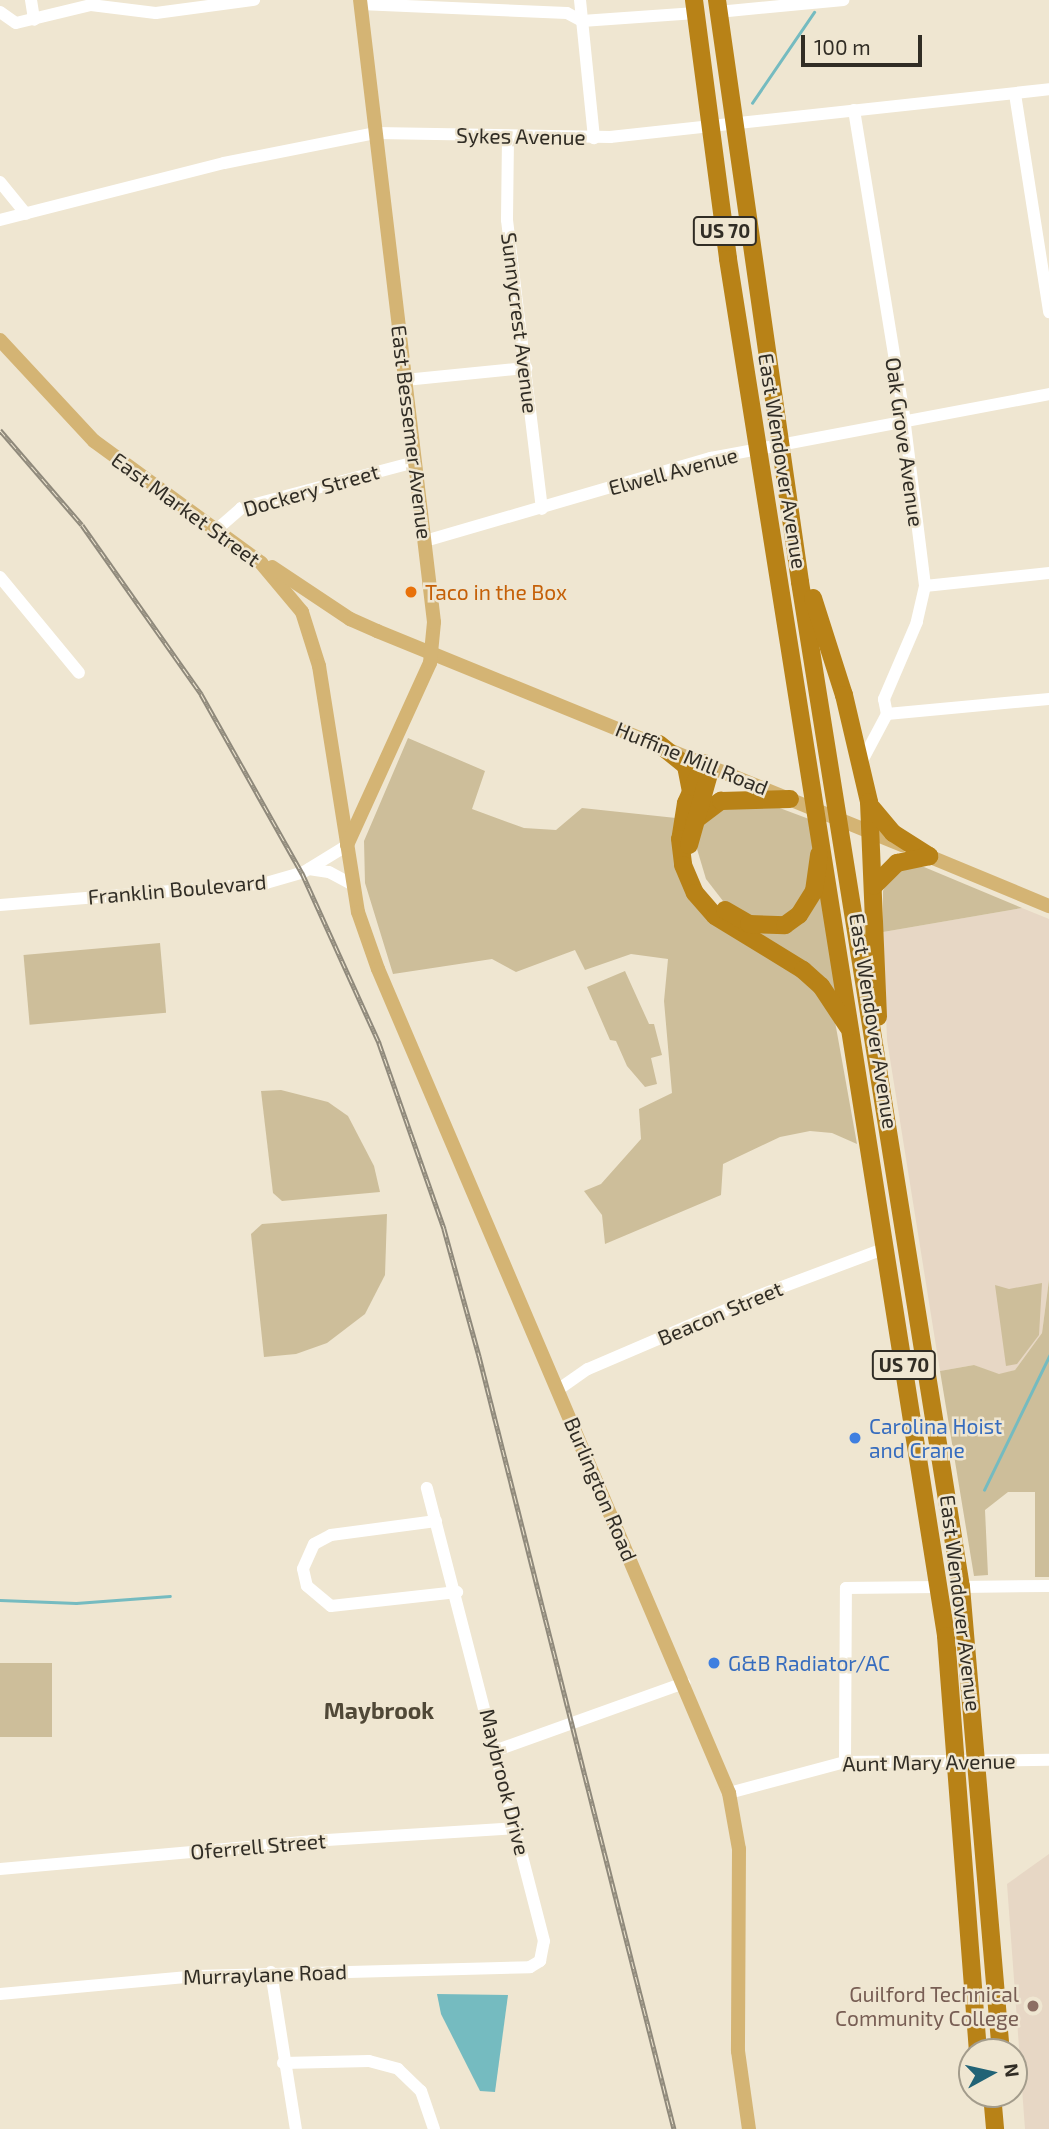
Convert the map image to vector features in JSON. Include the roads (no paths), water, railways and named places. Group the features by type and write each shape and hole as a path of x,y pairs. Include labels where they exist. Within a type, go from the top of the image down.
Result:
{"highway":[{"name":"East Wendover Avenue","path":"695,6 759,449 822,830 938,1587 956,1761 977,2038"},
{"name":"East Wendover Avenue","path":"718,6 780,446 961,1587 999,2038"},
{"path":"792,524 862,761 870,805 874,833 882,1102"},
{"path":"659,744 686,766 691,791"},
{"path":"708,765 694,821 690,855 700,882 734,917 761,926 785,925 807,904 814,891 822,830"},
{"path":"708,765 691,791 681,823 680,853 695,893 715,916 821,986 854,1036"},
{"path":"694,821 721,801 790,799"},
{"path":"870,805 893,833 929,856"},
{"path":"874,886 897,863 929,856"},
{"path":"976,2022 982,2038"},
{"path":"983,2108 985,2129"},
{"path":"993,2108 995,2129"},
{"path":"1005,2108 1007,2129"}],"main road":[{"name":"East Bessemer Avenue","path":"346,846 403,726 432,650 434,600 360,2"},
{"name":"East Market Street","path":"0,340 94,442 261,563 299,607 319,666 352,878"},
{"name":"Huffine Mill Road","path":"261,563 335,610 377,631 432,650 1049,906"},
{"path":"299,607 319,600"},
{"path":"299,607 335,610"},
{"name":"Burlington Road","path":"352,878 377,969 559,1389 729,1793 739,1849 738,2051 749,2129"}],"street":[{"path":"31,0 34,20"},
{"path":"0,12 16,23 91,5 156,13 254,0"},
{"path":"580,0 594,138"},
{"path":"718,6 843,0"},
{"path":"360,2 567,13 582,20 695,6"},
{"name":"Sykes Avenue","path":"0,220 224,163 376,133 594,138 1049,89"},
{"path":"1015,94 1049,312"},
{"name":"Oak Grove Avenue","path":"854,110 925,586 917,622 884,699 887,714 862,761"},
{"name":"Sunnycrest Avenue","path":"508,137 507,220 542,509"},
{"path":"0,182 26,214"},
{"path":"405,380 526,368"},
{"name":"Elwell Avenue","path":"425,541 542,509 685,465 759,449 902,425 1049,394"},
{"name":"Dockery Street","path":"215,531 241,508 415,462"},
{"path":"925,586 1049,573"},
{"path":"0,577 79,673"},
{"path":"887,714 1049,699"},
{"name":"Franklin Boulevard","path":"0,905 265,883 309,869 346,846"},
{"path":"309,869 352,878"},
{"name":"Beacon Street","path":"559,1389 588,1369 746,1301 886,1248"},
{"name":"Maybrook Drive","path":"427,1488 457,1592 544,1941 540,1961 530,1967"},
{"path":"436,1521 331,1535 314,1544 303,1569 307,1586 316,1598 331,1606 457,1592"},
{"path":"961,1587 1049,1586"},
{"path":"845,1762 846,1588 938,1587"},
{"path":"497,1749 684,1683"},
{"name":"Aunt Mary Avenue","path":"729,1793 845,1762 1049,1760"},
{"name":"Oferrell Street","path":"0,1869 311,1841 517,1828"},
{"name":"Murraylane Road","path":"0,1994 271,1972 530,1967"},
{"path":"271,1972 283,2063 296,2129"},
{"path":"283,2063 369,2061 398,2069 421,2091 434,2129"}],"water":[{"path":"437,1994 508,1995 495,2092 480,2091 441,2014"}],"waterway":[{"path":"752,103 814,12"},
{"path":"984,1490 1049,1356"},
{"path":"0,1600 76,1603 170,1596"}],"railway":[{"path":"0,430 82,525 201,694 302,873 379,1043 444,1229 479,1356 674,2129"}],"place":[{"name":"Taco in the Box","path":"411,592"},
{"name":"Carolina Hoist and Crane","path":"855,1438"},
{"name":"G&B Radiator/AC","path":"714,1663"},
{"name":"Guilford Technical Community College","path":"1033,2006"}],"district":[{"name":"Maybrook","path":"379,1710"}]}
